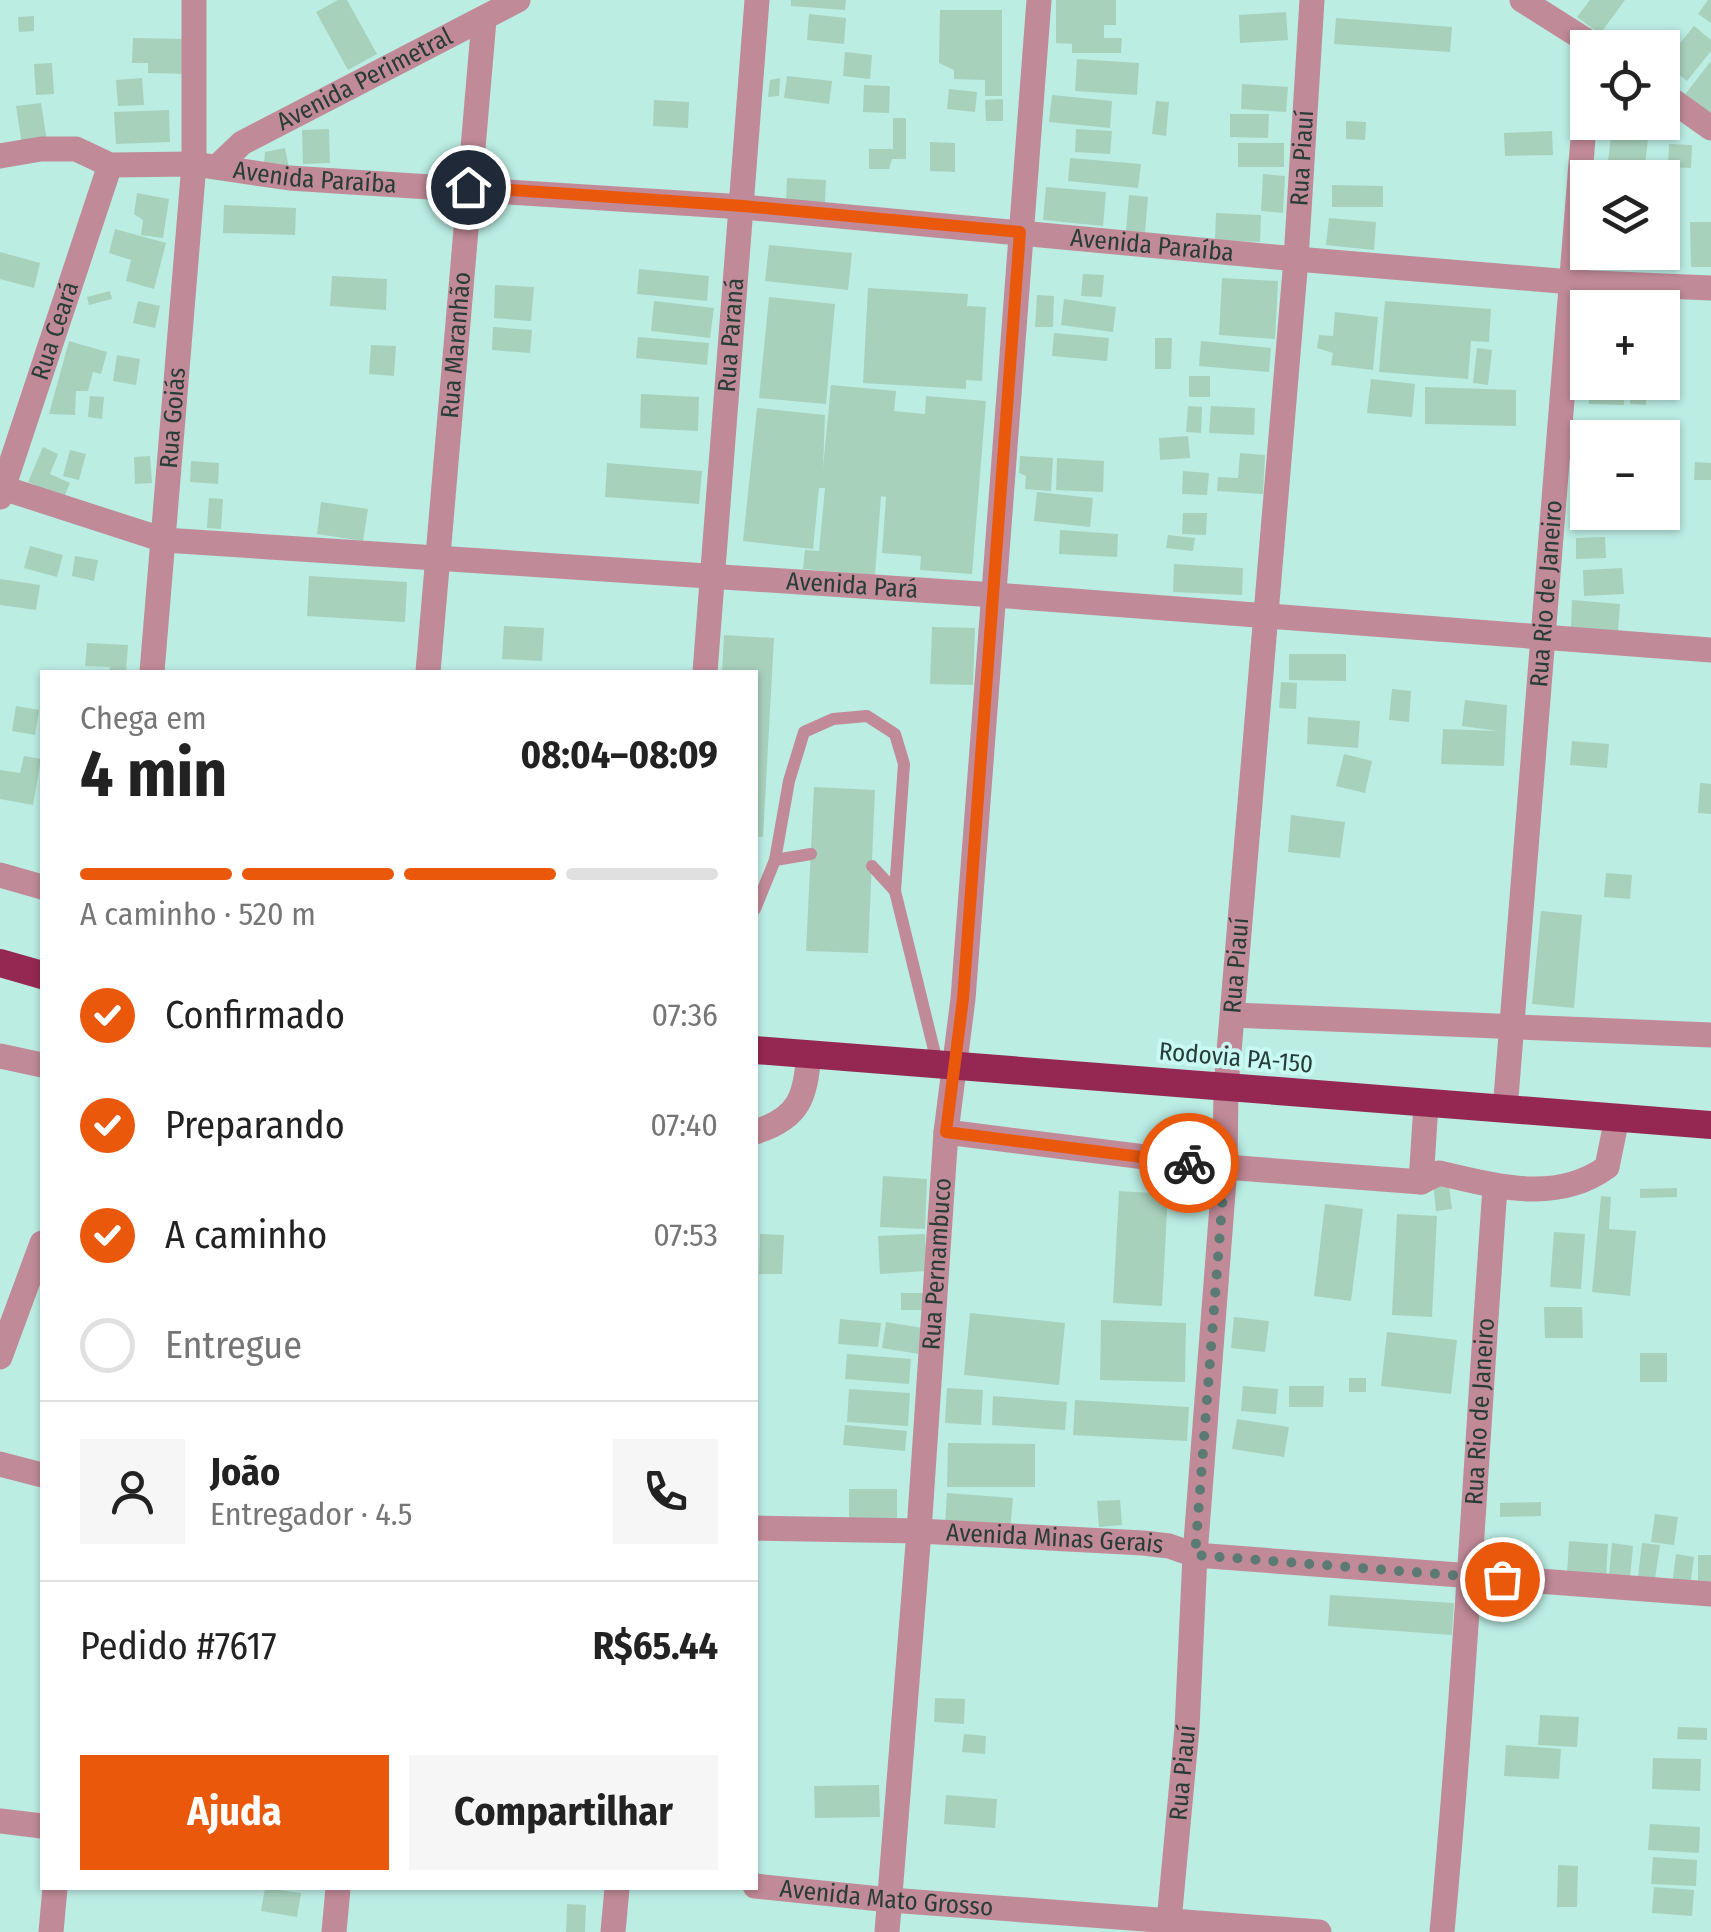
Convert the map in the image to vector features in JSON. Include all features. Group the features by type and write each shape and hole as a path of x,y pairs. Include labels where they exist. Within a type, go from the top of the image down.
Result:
{"highway":[{"path":"0,963 40,974"},
{"name":"Rodovia PA-150","path":"758,1050 1711,1125"}],"street":[{"name":"Rua Goiás","path":"152,670 207,165 194,0"},
{"name":"Avenida Perimetral","path":"207,165 242,143 518,0"},
{"name":"Rua Paraná","path":"705,670 758,0"},
{"name":"Rua Pernambuco","path":"887,1932 946,1132 945,1063 963,999 1039,0"},
{"name":"Rua Piauí","path":"1168,1926 1187,1728 1195,1555 1225,1167 1226,1087 1268,616 1312,0"},
{"path":"1522,0 1570,31"},
{"name":"Rua Maranhão","path":"428,670 484,20"},
{"path":"1680,106 1711,128"},
{"name":"Rua Rio de Janeiro","path":"1505,1110 1583,140"},
{"name":"Avenida Paraíba","path":"0,156 41,149 76,150 110,165 207,165 289,178 743,206 1296,259 1571,282 1711,288"},
{"name":"Rua Ceará","path":"1,491 110,165"},
{"name":"Avenida Pará","path":"1,491 164,540 995,595 1711,650"},
{"path":"0,875 40,886"},
{"path":"1233,1016 1711,1036"},
{"path":"758,1131 782,1122 794,1111 806,1082 809,1054"},
{"path":"0,1056 40,1065"},
{"path":"1421,1182 1426,1104"},
{"path":"946,1132 1225,1167 1421,1182 1440,1173 1495,1188 1563,1187 1587,1181 1607,1167 1617,1118"},
{"name":"Rua Rio de Janeiro","path":"1442,1932 1458,1758 1495,1188"},
{"path":"0,1358 40,1248"},
{"path":"0,1464 40,1474"},
{"name":"Avenida Minas Gerais","path":"758,1528 1144,1542 1195,1555 1711,1594"},
{"path":"0,1821 40,1826"},
{"name":"Avenida Mato Grosso","path":"758,1886 1168,1926 1319,1932"},
{"path":"51,1932 55,1890"},
{"path":"334,1932 338,1890"},
{"path":"613,1932 617,1890"}],"lane":[{"path":"758,902 775,860 789,781 804,732 834,719 866,716 895,734 904,764 895,890 945,1063"},
{"path":"775,860 811,854"},
{"path":"872,866 895,890"}],"building":[{"path":"338,0 347,0 377,54 348,70 316,12"},
{"path":"791,0 846,0 845,10 791,6"},
{"path":"1056,0 1116,0 1116,25 1104,25 1104,38 1122,38 1121,53 1072,53 1072,44 1056,43"},
{"path":"1590,0 1625,0 1603,30 1595,30 1577,17"},
{"path":"1711,0 1711,23 1698,14"},
{"path":"940,10 1002,10 1002,96 985,96 985,80 954,79 954,70 939,63"},
{"path":"1286,12 1288,40 1240,43 1239,15"},
{"path":"809,14 846,18 844,44 807,40"},
{"path":"34,16 34,31 19,32 18,17"},
{"path":"1336,18 1452,27 1450,52 1334,44"},
{"path":"1694,26 1711,40 1711,51 1687,81 1680,76 1680,43"},
{"path":"133,38 187,39 187,74 148,73 148,63 132,63"},
{"path":"845,52 872,55 870,79 843,76"},
{"path":"1077,59 1139,63 1137,95 1075,91"},
{"path":"1711,61 1711,119 1683,97"},
{"path":"52,63 54,94 36,95 34,64"},
{"path":"787,76 832,81 829,104 784,98"},
{"path":"142,78 144,105 118,106 116,80"},
{"path":"780,78 779,96 768,97 770,80"},
{"path":"1242,84 1288,87 1286,112 1241,109"},
{"path":"864,85 890,86 889,113 863,112"},
{"path":"949,89 977,92 975,112 947,109"},
{"path":"1052,95 1112,101 1110,128 1049,122"},
{"path":"1003,99 1003,121 986,121 985,100"},
{"path":"654,100 689,102 688,128 653,126"},
{"path":"1156,101 1169,102 1166,136 1152,134"},
{"path":"41,103 47,141 22,145 16,106"},
{"path":"169,110 170,142 116,144 114,112"},
{"path":"1230,114 1269,114 1268,138 1230,137"},
{"path":"893,118 906,118 906,159 892,159 889,169 869,169 869,149 893,149"},
{"path":"1346,121 1366,122 1365,140 1346,139"},
{"path":"329,129 330,163 303,164 302,130"},
{"path":"1076,129 1112,131 1110,154 1075,152"},
{"path":"1552,131 1553,155 1505,156 1504,133"},
{"path":"1611,140 1648,140 1646,160 1608,160"},
{"path":"930,142 955,143 955,172 930,171"},
{"path":"1238,143 1284,143 1284,167 1238,167"},
{"path":"1669,144 1692,145 1691,168 1680,168 1680,160 1668,160"},
{"path":"285,148 289,168 264,164 265,152"},
{"path":"1070,158 1141,164 1138,188 1068,181"},
{"path":"1263,174 1285,176 1283,213 1261,211"},
{"path":"787,178 826,180 825,203 786,202"},
{"path":"1332,185 1383,186 1383,207 1332,207"},
{"path":"1046,187 1106,192 1103,226 1043,220"},
{"path":"137,193 169,199 163,238 141,235 143,220 134,214"},
{"path":"1129,195 1148,197 1145,232 1126,231"},
{"path":"224,205 296,208 295,235 223,233"},
{"path":"1216,213 1261,215 1260,242 1215,240"},
{"path":"1329,218 1376,222 1374,250 1326,245"},
{"path":"1690,222 1711,222 1711,267 1691,267"},
{"path":"115,229 166,243 154,289 126,281 131,260 109,253"},
{"path":"769,245 852,253 848,290 765,281"},
{"path":"0,252 40,263 34,288 0,279"},
{"path":"639,269 709,276 707,301 637,294"},
{"path":"1083,274 1104,275 1102,297 1081,296"},
{"path":"332,276 387,279 386,310 330,306"},
{"path":"1222,278 1278,281 1275,339 1219,335"},
{"path":"495,285 534,287 531,321 494,318"},
{"path":"868,288 968,294 967,306 986,307 982,381 966,380 966,389 863,383"},
{"path":"110,291 112,299 89,305 87,297"},
{"path":"1037,295 1054,296 1053,327 1035,327"},
{"path":"769,297 835,304 826,404 759,398"},
{"path":"1064,299 1116,307 1113,332 1061,325"},
{"path":"138,301 160,306 155,328 133,323"},
{"path":"654,301 714,308 710,338 651,331"},
{"path":"1385,301 1491,309 1489,342 1471,341 1468,379 1379,372"},
{"path":"1335,312 1378,317 1373,370 1331,365 1333,353 1317,348 1319,335 1333,336"},
{"path":"493,327 532,330 530,353 492,350"},
{"path":"1054,333 1109,338 1107,361 1052,356"},
{"path":"638,337 709,343 707,365 636,358"},
{"path":"1155,338 1172,338 1171,369 1155,369"},
{"path":"69,341 107,352 101,374 93,372 88,391 76,391 75,415 49,414"},
{"path":"1201,341 1271,348 1269,372 1199,366"},
{"path":"371,345 396,346 394,376 369,374"},
{"path":"1477,348 1492,350 1488,385 1473,383"},
{"path":"117,355 140,359 136,385 113,381"},
{"path":"1189,376 1210,376 1210,397 1189,397"},
{"path":"1371,379 1415,384 1412,417 1367,413"},
{"path":"831,385 896,391 894,411 925,414 926,396 986,401 972,574 920,570 921,556 882,553 886,497 881,496 875,575 803,569 805,550 819,551 825,488 819,488 813,549 743,541 757,408 825,415 823,468"},
{"path":"1425,387 1516,390 1516,426 1425,424"},
{"path":"641,394 699,397 698,431 640,428"},
{"path":"90,396 104,397 102,419 88,417"},
{"path":"1589,400 1624,400 1624,405 1589,404"},
{"path":"1630,400 1646,400 1646,405 1630,404"},
{"path":"1188,406 1202,407 1201,433 1186,432"},
{"path":"1211,406 1255,408 1254,435 1209,433"},
{"path":"1188,436 1190,458 1160,460 1159,438"},
{"path":"43,447 58,454 50,474 70,483 64,497 28,482"},
{"path":"70,450 86,454 79,480 63,476"},
{"path":"1240,453 1265,455 1263,494 1217,491 1218,477 1238,478"},
{"path":"150,456 152,483 135,484 134,457"},
{"path":"1020,456 1053,458 1051,491 1025,489 1026,476 1019,473"},
{"path":"1057,458 1104,461 1103,492 1056,490"},
{"path":"191,461 219,463 218,484 190,482"},
{"path":"1695,462 1711,463 1711,480 1694,480"},
{"path":"607,463 702,471 699,504 605,497"},
{"path":"1183,471 1209,473 1207,495 1182,494"},
{"path":"1037,492 1093,498 1090,527 1034,521"},
{"path":"209,498 223,499 221,529 207,528"},
{"path":"321,502 368,509 363,541 317,534"},
{"path":"1183,513 1207,513 1206,535 1182,534"},
{"path":"1060,530 1118,534 1117,557 1059,554"},
{"path":"1168,535 1195,538 1193,551 1166,548"},
{"path":"1605,537 1606,558 1576,559 1576,538"},
{"path":"30,546 63,555 57,577 24,568"},
{"path":"75,556 98,560 94,581 72,576"},
{"path":"1174,564 1243,568 1242,595 1173,592"},
{"path":"1622,568 1624,594 1584,596 1583,570"},
{"path":"309,576 407,582 405,622 307,616"},
{"path":"0,579 40,585 36,610 0,605"},
{"path":"1572,600 1620,604 1618,631 1571,627"},
{"path":"504,626 544,628 542,661 502,659"},
{"path":"932,627 975,628 973,685 930,684"},
{"path":"724,635 774,638 763,837 758,837 758,670 722,670"},
{"path":"87,643 128,645 126,670 85,666"},
{"path":"1289,654 1346,654 1346,681 1289,680"},
{"path":"1281,682 1297,683 1296,709 1279,708"},
{"path":"1392,689 1411,691 1409,722 1389,720"},
{"path":"1465,700 1507,705 1504,766 1441,764 1443,729 1498,731 1462,726"},
{"path":"16,706 39,710 35,735 12,731"},
{"path":"1308,717 1360,721 1358,748 1307,744"},
{"path":"1572,741 1609,744 1607,768 1570,765"},
{"path":"1344,754 1372,761 1365,793 1336,786"},
{"path":"24,756 40,759 33,805 0,799 0,770 20,773"},
{"path":"1700,783 1711,784 1711,814 1698,813"},
{"path":"814,787 875,790 868,953 806,951"},
{"path":"1291,815 1345,822 1340,858 1288,852"},
{"path":"1606,873 1632,875 1630,899 1604,897"},
{"path":"1541,911 1582,915 1574,1008 1532,1004"},
{"path":"883,1176 927,1179 925,1229 880,1227"},
{"path":"1448,1178 1452,1209 1436,1211 1433,1180"},
{"path":"1677,1188 1677,1197 1640,1198 1640,1189"},
{"path":"1119,1191 1168,1194 1162,1306 1113,1303"},
{"path":"1601,1196 1611,1197 1609,1229 1636,1231 1630,1296 1592,1292"},
{"path":"1325,1204 1363,1209 1351,1301 1314,1296"},
{"path":"1397,1214 1437,1216 1432,1317 1392,1315"},
{"path":"1554,1232 1585,1234 1581,1289 1550,1287"},
{"path":"760,1234 784,1235 782,1274 759,1274"},
{"path":"925,1234 927,1271 880,1274 878,1236"},
{"path":"901,1293 923,1293 923,1310 901,1310"},
{"path":"1544,1307 1582,1307 1583,1338 1545,1338"},
{"path":"970,1313 1065,1323 1059,1385 964,1375"},
{"path":"1234,1317 1269,1321 1265,1352 1231,1348"},
{"path":"840,1319 881,1323 878,1347 838,1344"},
{"path":"1101,1320 1186,1323 1185,1382 1100,1380"},
{"path":"886,1322 923,1328 919,1354 882,1348"},
{"path":"1387,1332 1457,1340 1451,1394 1381,1386"},
{"path":"1640,1353 1667,1353 1667,1382 1640,1382"},
{"path":"847,1354 911,1359 909,1384 845,1379"},
{"path":"1349,1378 1366,1378 1366,1392 1349,1392"},
{"path":"1243,1386 1278,1389 1276,1414 1241,1411"},
{"path":"1289,1386 1324,1386 1323,1407 1289,1407"},
{"path":"947,1388 983,1390 981,1425 945,1423"},
{"path":"849,1389 910,1393 908,1426 847,1422"},
{"path":"993,1396 1067,1402 1065,1430 992,1425"},
{"path":"1075,1400 1189,1407 1187,1441 1073,1435"},
{"path":"1237,1419 1289,1427 1284,1457 1232,1449"},
{"path":"845,1425 907,1431 905,1451 843,1445"},
{"path":"948,1443 1035,1444 1035,1487 947,1487"},
{"path":"849,1489 897,1489 897,1518 849,1518"},
{"path":"947,1493 1013,1498 1010,1531 945,1526"},
{"path":"1120,1500 1122,1525 1099,1527 1097,1501"},
{"path":"1541,1502 1541,1516 1500,1517 1500,1503"},
{"path":"1655,1514 1678,1517 1674,1545 1651,1542"},
{"path":"1569,1541 1608,1544 1606,1577 1567,1574"},
{"path":"1612,1543 1633,1546 1630,1578 1609,1576"},
{"path":"1642,1543 1660,1545 1655,1579 1638,1577"},
{"path":"1676,1554 1694,1557 1690,1587 1672,1585"},
{"path":"1698,1555 1711,1555 1711,1582 1698,1581"},
{"path":"1330,1595 1454,1603 1452,1635 1328,1626"},
{"path":"935,1698 965,1699 964,1724 934,1722"},
{"path":"1540,1715 1579,1717 1577,1747 1538,1745"},
{"path":"1678,1727 1707,1728 1707,1740 1677,1739"},
{"path":"964,1734 986,1736 985,1754 962,1752"},
{"path":"1506,1745 1561,1749 1559,1779 1504,1776"},
{"path":"1653,1758 1701,1759 1700,1791 1652,1789"},
{"path":"879,1785 880,1817 815,1818 814,1786"},
{"path":"946,1795 997,1799 995,1828 944,1824"},
{"path":"1650,1824 1700,1827 1699,1853 1648,1850"},
{"path":"1653,1857 1697,1860 1696,1886 1651,1884"},
{"path":"1558,1865 1578,1866 1577,1907 1557,1907"},
{"path":"1654,1887 1694,1890 1692,1916 1652,1913"},
{"path":"265,1890 301,1893 297,1917 261,1911"},
{"path":"567,1904 586,1905 585,1932 566,1932"}],"way so far":[{"path":"1189,1163 1225,1167 1195,1555 1502,1579"}],"route":[{"path":"468,187 743,206 1020,232 963,999 946,1132 1189,1163"}]}
